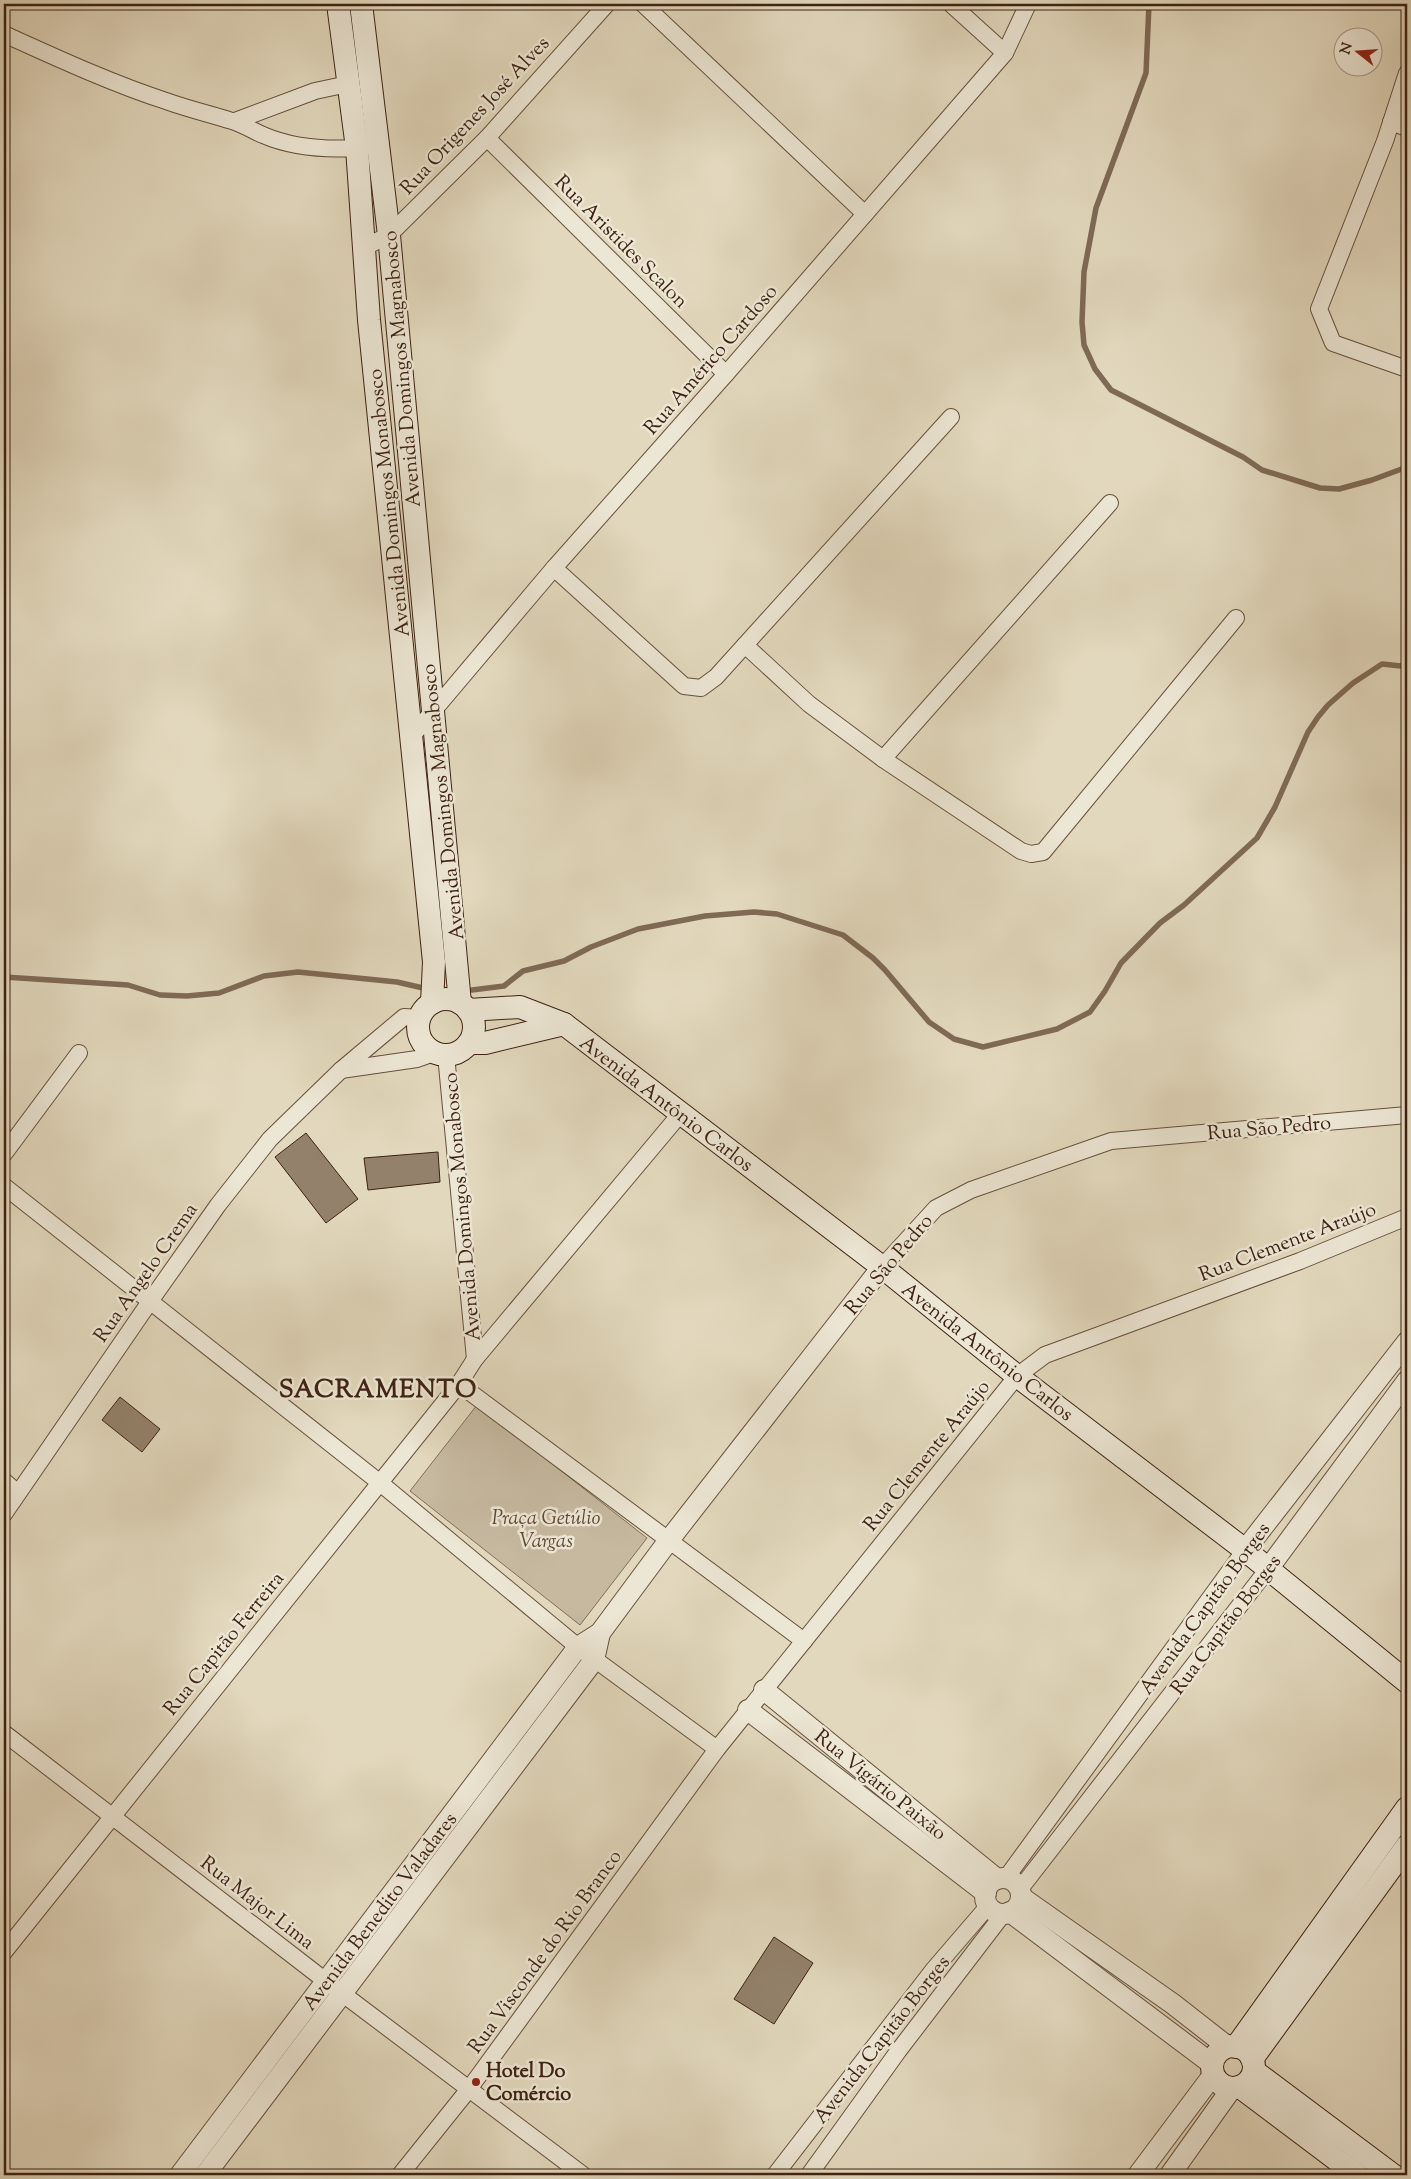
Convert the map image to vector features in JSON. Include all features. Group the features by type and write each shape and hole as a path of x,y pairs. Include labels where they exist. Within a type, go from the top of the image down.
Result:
{"main road":[{"name":"Avenida Domingos Monabosco","path":"338,4 357,148 369,320 434,962 426,1010"},
{"name":"Avenida Domingos Magnabosco","path":"361,4 389,235 433,711 464,1006"},
{"path":"446,999 464,1006 472,1018 474,1026 469,1043 455,1054 440,1054 422,1042 418,1026 426,1010 446,999"},
{"name":"Avenida Antônio Carlos","path":"464,1006 520,1007 564,1024 882,1267 1017,1376 1245,1550 1407,1682"},
{"name":"Avenida Antônio Carlos","path":"469,1043 485,1043 564,1024"},
{"path":"1393,2175 1240,2066 1218,2053 1213,2069 1221,2085 1240,2066 1374,1873 1407,1808"},
{"path":"1374,1873 1407,1846"},
{"path":"1240,2066 1357,2175"}],"street":[{"name":"Rua Origenes José Alves","path":"365,247 389,235 487,138 607,4"},
{"path":"643,4 866,214"},
{"path":"951,4 1005,53"},
{"name":"Rua Américo Cardoso","path":"412,736 554,568 726,374 1005,53 1028,4"},
{"path":"4,34 88,72 166,101 235,121 263,136 306,148 357,148"},
{"path":"1407,73 1391,122 1319,309 1334,343 1407,369"},
{"path":"235,121 315,91 348,84"},
{"path":"1391,122 1407,128"},
{"name":"Rua Aristides Scalon","path":"487,138 726,374"},
{"path":"554,568 684,686 701,688 709,684 745,645 951,417"},
{"path":"883,759 1110,503"},
{"path":"745,645 809,704 883,759 1021,851 1031,854 1043,852 1236,618"},
{"name":"Rua Angelo Crema","path":"4,1514 218,1205 270,1139 341,1070 404,1017 426,1010"},
{"path":"4,1154 79,1053"},
{"path":"341,1070 440,1054"},
{"name":"Avenida Domingos Monabosco","path":"440,1054 475,1359"},
{"name":"Rua Capitão Ferreira","path":"4,1952 459,1384 475,1359 681,1113"},
{"name":"Rua São Pedro","path":"578,1647 600,1634 669,1540 882,1267 936,1208 971,1190 1111,1141 1407,1115"},
{"path":"4,1186 151,1300 379,1482 594,1660 717,1749"},
{"name":"Rua Clemente Araújo","path":"717,1749 1017,1376 1045,1355 1300,1261 1407,1217"},
{"name":"Avenida Capitão Borges","path":"809,2175 899,2050 1245,1550 1407,1342"},
{"name":"Rua Capitão Borges","path":"1004,1896 1268,1569 1407,1381"},
{"path":"459,1384 804,1641"},
{"path":"4,1482 18,1493"},
{"name":"Rua São Pedro","path":"594,1660 600,1634"},
{"name":"Avenida Benedito Valadares","path":"206,2175 335,1988 578,1647"},
{"name":"Avenida Benedito Valadares","path":"180,2175 335,1988 594,1660"},
{"name":"Rua Vigário Paixão","path":"764,1690 1004,1896 1213,2069"},
{"name":"Rua Vigário Paixão","path":"748,1710 1004,1896 1173,2004 1240,2066"},
{"name":"Rua Major Lima","path":"4,1733 335,1988 583,2175"},
{"name":"Rua Visconde do Rio Branco","path":"400,2175 470,2089 717,1749"},
{"name":"Avenida Capitão Borges","path":"775,2175 934,1969 1004,1896"},
{"path":"1170,2175 1240,2066"},
{"path":"1138,2175 1213,2069"}],"green space":[{"name":"Praça Getúlio Vargas","path":"477,1405 647,1538 580,1625 410,1491"}],"building":[{"path":"306,1133 358,1199 326,1223 275,1157"},
{"path":"438,1152 440,1182 368,1190 364,1158"},
{"path":"120,1397 160,1429 142,1452 102,1420"},
{"path":"774,1937 813,1963 774,2024 734,1999"}],"waterway":[{"path":"1149,4 1146,73 1096,208 1084,272 1082,322 1084,345 1095,369 1111,390 1243,457 1262,470 1320,488 1339,489 1372,480 1407,467"},
{"path":"472,990 504,986 523,971 564,961 591,947 638,929 705,916 754,912 777,914 843,935 873,958 885,970 929,1022 954,1039 983,1047 1057,1029 1090,1012 1121,963 1160,923 1184,905 1257,838 1275,807 1308,732 1328,705 1353,683 1382,664 1401,666 1407,662"},
{"path":"4,977 128,985 160,995 187,996 219,993 264,976 298,972 397,982 423,988"}],"place":[{"name":"Hotel Do Comércio","path":"476,2082"}],"district":[{"name":"SACRAMENTO","path":"378,1388"}]}
